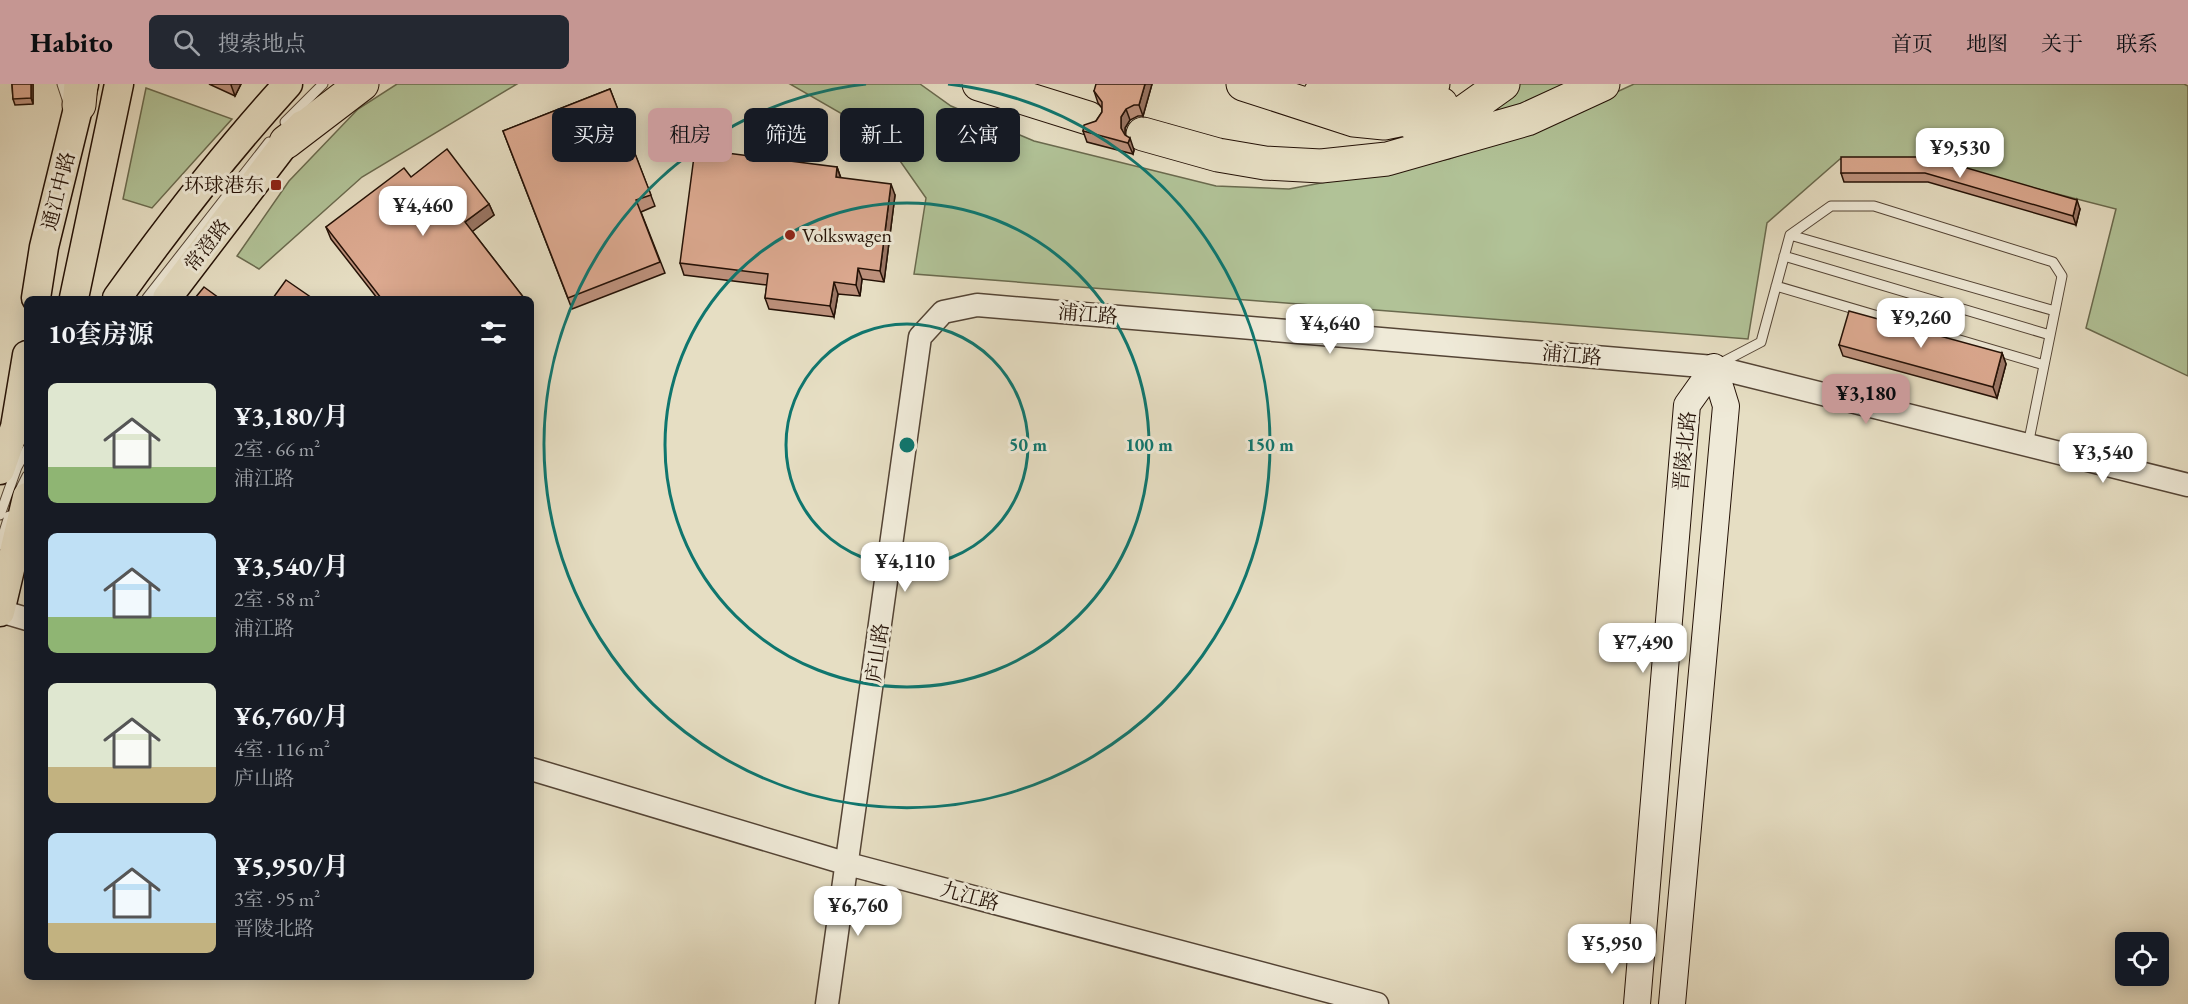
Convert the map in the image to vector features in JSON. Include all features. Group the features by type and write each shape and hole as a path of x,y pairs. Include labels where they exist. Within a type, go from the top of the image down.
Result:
{"highway":[{"path":"286,142 362,84"},
{"path":"979,84 1088,118"},
{"path":"1243,84 1354,120 1384,123 1418,116 1480,84"},
{"path":"1263,84 1349,98 1393,96 1414,92 1433,84"},
{"path":"1265,163 1324,158 1420,131 1461,114 1503,84"},
{"path":"1143,134 1218,155 1265,163 1322,166 1387,159 1527,119 1603,84"}],"main road":[{"name":"通江中路","path":"74,296 119,84"},
{"name":"常澄路","path":"169,296 286,142 342,84"},
{"name":"通江中路","path":"36,296 76,89"},
{"name":"常澄路","path":"118,296 196,191 251,125 288,91"},
{"name":"晋陵北路","path":"1636,1004 1687,405 1714,367"},
{"name":"晋陵北路","path":"1672,1004 1726,406 1714,367"},
{"path":"0,470 20,430 24,387"},
{"path":"0,612 12,508"},
{"path":"0,612 24,555"},
{"path":"1620,1004 1639,969"}],"street":[{"name":"浦江路","path":"943,312 977,305 1714,367 2188,485"},
{"name":"庐山路","path":"827,1004 920,337 943,312"},
{"path":"0,612 24,618"},
{"name":"九江路","path":"534,770 848,864 1377,1004"}],"lane":[{"path":"149,296 278,129 323,84"},
{"path":"212,189 288,91"},
{"path":"1714,367 1761,342 1790,235 1831,206 1874,206 2054,262 2062,276 2028,445"},
{"path":"1790,235 2055,310"},
{"path":"1784,256 2050,335"},
{"path":"1776,286 2044,365"},
{"path":"12,508 20,430"},
{"path":"0,545 12,508 24,482"}],"green space":[{"path":"397,84 517,84 362,177 259,269 237,256 289,181 358,109"},
{"path":"790,84 920,84 956,108 936,108 936,162 1020,162 1020,135 1034,141 1216,186 1289,189 1449,159 1545,125 1634,84 2184,84 2188,86 2188,376 2086,328 2116,209 1928,161 1840,159 1767,223 1748,339 914,274 926,198 901,162 924,162 924,108 840,108 840,113"},
{"path":"1515,84 1568,84 1558,90 1469,124"},
{"path":"146,88 232,119 152,208 123,199"}],"building":[{"path":"12,84 31,84 31,98 13,99"},
{"path":"1096,84 1145,84 1139,105 1126,109 1121,117 1121,128 1130,138 1128,143 1083,131 1084,125 1096,121 1102,112 1102,102 1094,91"},
{"path":"610,89 617,108 562,108"},
{"path":"552,112 552,162 636,162 636,156 651,195 636,200 660,262 568,298 503,131"},
{"path":"447,149 489,204 465,222 522,296 379,296 326,227 404,168 411,177"},
{"name":"Volkswagen","path":"732,154 744,155 744,162 798,162 837,167 836,177 891,184 880,271 858,268 856,285 834,282 830,306 765,298 768,274 680,263 693,162 732,162"},
{"path":"1841,157 1929,157 2077,200 2073,216 1925,173 1841,173"},
{"path":"286,280 309,296 274,296"},
{"path":"204,287 216,296 197,296"},
{"path":"1849,311 2002,353 1993,387 1839,345"}],"place":[{"name":"环球港东","path":"276,185"},
{"name":"Volkswagen","path":"790,235"}]}
